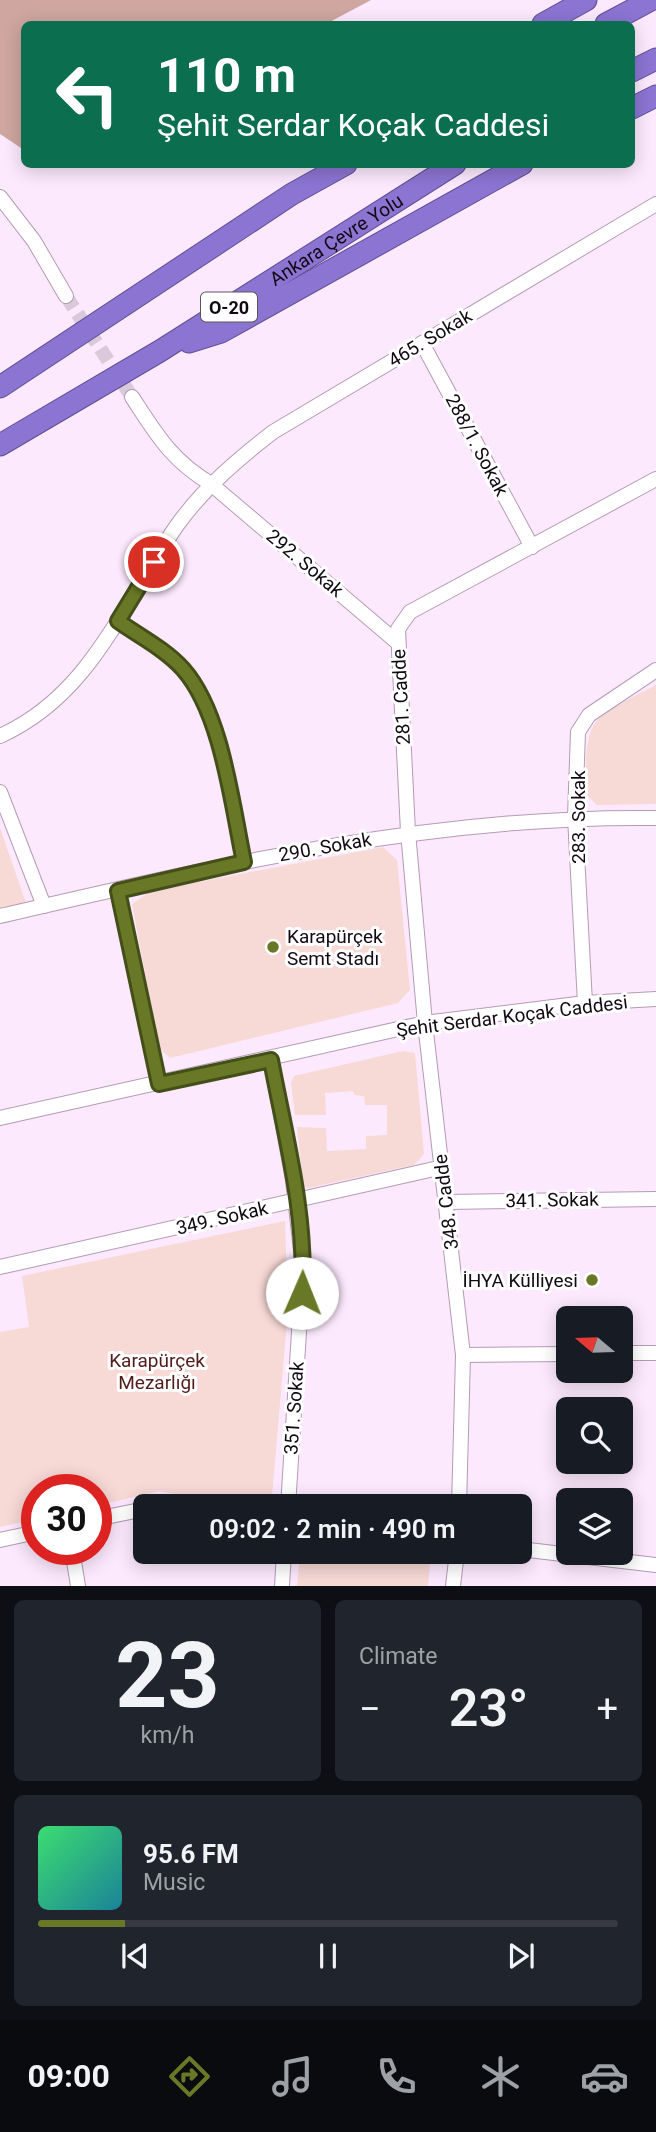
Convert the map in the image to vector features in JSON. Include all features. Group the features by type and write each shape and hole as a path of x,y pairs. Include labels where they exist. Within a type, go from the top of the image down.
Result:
{"highway":[{"path":"548,21 586,0"},
{"path":"612,21 652,0"},
{"path":"635,70 656,59"},
{"path":"635,106 656,96"},
{"path":"292,194 323,168"},
{"path":"0,387 292,194 339,168"},
{"name":"Ankara Çevre Yolu","path":"0,445 160,351 449,168"},
{"path":"160,351 221,331 515,168"}],"street":[{"path":"0,197 34,241 66,296"},
{"name":"465. Sokak","path":"0,736 22,726 53,705 74,683 118,621 178,523 211,484 273,432 656,204"},
{"name":"288/1. Sokak","path":"422,342 532,547"},
{"name":"292. Sokak","path":"132,397 172,455 187,469 211,484 398,643"},
{"name":"281. Cadde","path":"425,1023 408,832 398,629 410,612 656,478"},
{"path":"118,621 168,656 196,687 217,741 244,862"},
{"name":"283. Sokak","path":"585,1003 575,817 578,732 589,715 656,670"},
{"path":"0,792 44,906"},
{"name":"290. Sokak","path":"0,916 244,862 408,832 575,817 656,818"},
{"path":"118,891 159,1084"},
{"name":"Şehit Serdar Koçak Caddesi","path":"0,1118 271,1060 425,1023 585,1003 656,999"},
{"name":"348. Cadde","path":"425,1023 463,1355 459,1494"},
{"name":"351. Sokak","path":"271,1060 295,1201 303,1268 289,1494"},
{"name":"349. Sokak","path":"0,1267 443,1167"},
{"name":"341. Sokak","path":"447,1202 656,1199"},
{"path":"634,1353 656,1353"},
{"path":"463,1355 556,1354"},
{"path":"112,1516 133,1511"},
{"path":"0,1540 21,1535"},
{"path":"532,1550 656,1565"},
{"path":"282,1586 283,1564"},
{"path":"453,1586 456,1564"},
{"path":"75,1565 78,1586"}],"green space":[{"path":"656,685 656,804 597,805 585,793 587,748 595,723 616,706"},
{"path":"0,828 26,903 0,908"},
{"name":"Karapürçek Semt Stadı","path":"383,847 397,860 410,990 398,1003 170,1058 159,1048 132,904 151,891"},
{"path":"403,1051 415,1053 424,1154 414,1165 308,1188 303,1186 297,1127 326,1128 327,1151 366,1149 366,1136 387,1135 387,1105 365,1105 364,1096 354,1095 353,1091 325,1093 326,1115 295,1115 291,1083 294,1076"},
{"name":"Karapürçek Mezarlığı","path":"285,1221 288,1311 272,1494 174,1494 159,1491 133,1494 133,1497 112,1502 112,1474 21,1474 21,1522 0,1527 0,1332 29,1327 22,1276"},
{"path":"299,1564 430,1564 428,1586 297,1586"}],"shaded area":[{"path":"0,0 371,0 332,21 21,21 21,148 0,134"}],"tunnel":[{"path":"66,296 132,397"}],"place":[{"name":"Karapürçek Semt Stadı","path":"273,947"},
{"name":"İHYA Külliyesi","path":"592,1280"}],"route":[{"path":"154,562 118,621 183,668 196,687 217,741 244,862 118,891 159,1084 271,1060 293,1180 303,1268 302,1293"}]}
